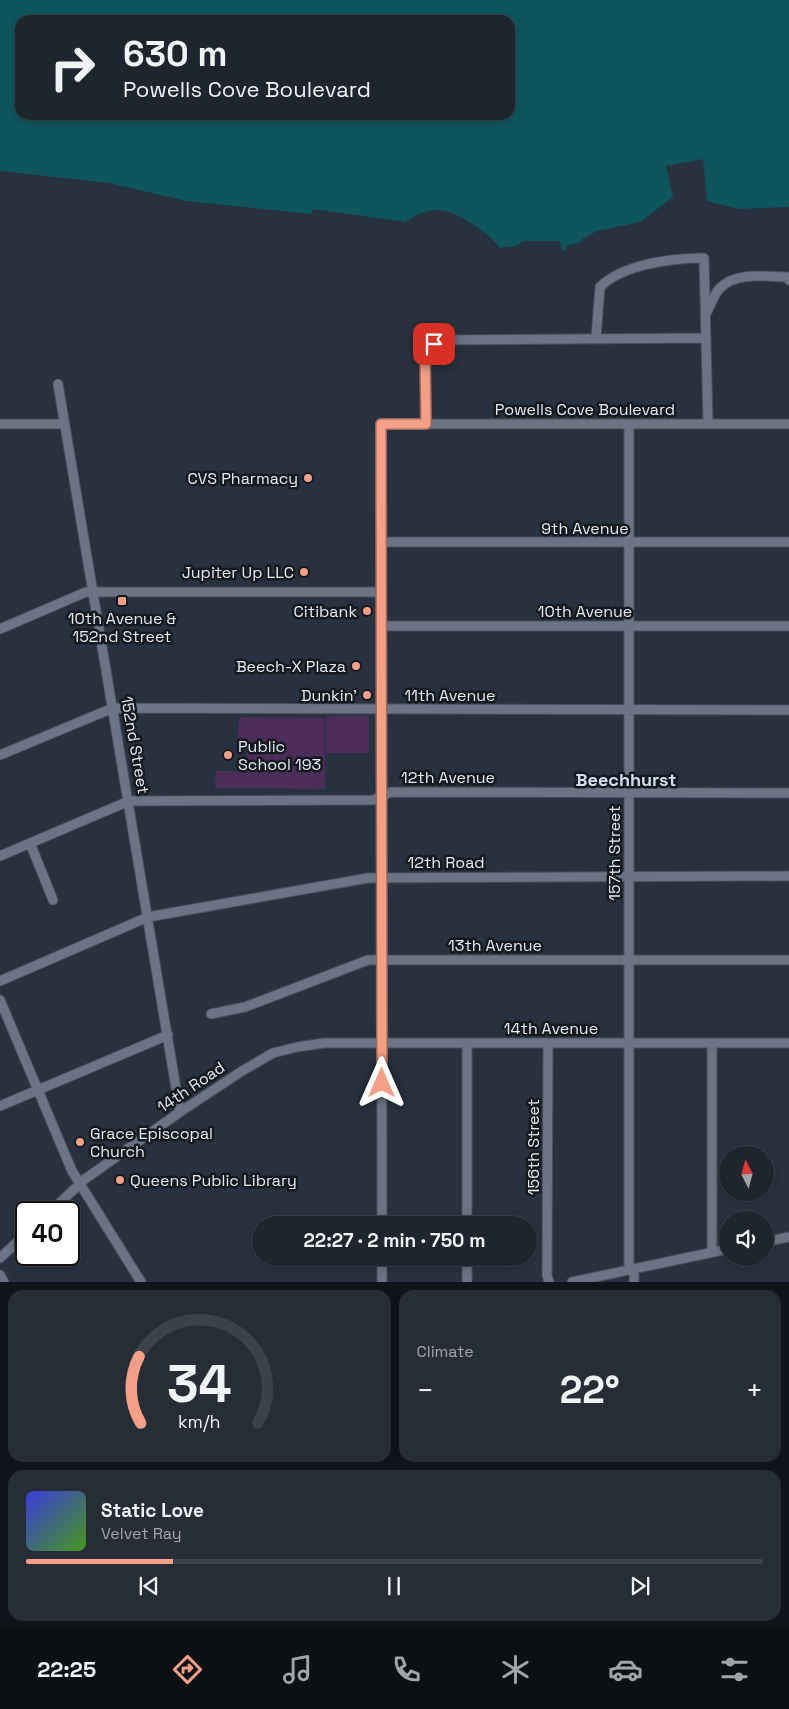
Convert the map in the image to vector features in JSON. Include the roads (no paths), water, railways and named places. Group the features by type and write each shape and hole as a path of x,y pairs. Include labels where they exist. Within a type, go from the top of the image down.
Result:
{"street":[{"path":"596,338 600,287 609,278 672,258 704,258 708,424"},
{"path":"706,314 721,287 732,280 743,277 789,279"},
{"path":"426,424 425,354 441,340 706,338"},
{"name":"152nd Street","path":"58,384 180,1112"},
{"path":"0,424 65,424"},
{"name":"Powells Cove Boulevard","path":"381,542 381,424 789,424"},
{"name":"157th Street","path":"629,424 629,1264 634,1282"},
{"path":"381,542 382,1216"},
{"name":"9th Avenue","path":"381,542 789,542"},
{"path":"0,629 86,592 381,592"},
{"name":"10th Avenue","path":"381,626 789,626"},
{"name":"11th Avenue","path":"0,755 113,708 789,710"},
{"name":"12th Avenue","path":"0,856 129,801 373,800 391,792 789,793"},
{"path":"30,843 53,900"},
{"name":"12th Road","path":"0,981 148,917 382,877 789,876"},
{"name":"13th Avenue","path":"211,1014 245,1007 368,960 789,960"},
{"path":"0,1000 80,1184 141,1282"},
{"path":"0,1106 168,1034"},
{"name":"14th Avenue","path":"314,1044 789,1042"},
{"path":"467,1043 467,1216"},
{"name":"156th Street","path":"548,1043 549,1282"},
{"path":"712,1043 712,1252"},
{"name":"14th Road","path":"62,1201 80,1184 180,1112 273,1054 314,1044"},
{"path":"774,1240 789,1237"},
{"path":"0,1258 15,1244"},
{"path":"572,1282 719,1251"},
{"path":"382,1266 382,1282"},
{"path":"467,1266 467,1282"},
{"path":"0,1275 4,1282"}],"place":[{"name":"CVS Pharmacy","path":"308,478"},
{"name":"Jupiter Up LLC","path":"304,572"},
{"name":"10th Avenue & 152nd Street","path":"122,601"},
{"name":"Citibank","path":"367,611"},
{"name":"Beech-X Plaza","path":"356,666"},
{"name":"Dunkin'","path":"367,695"},
{"name":"Public School 193","path":"228,755"},
{"name":"Grace Episcopal Church","path":"80,1142"},
{"name":"Queens Public Library","path":"120,1180"}],"district":[{"name":"Beechhurst","path":"626,779"}]}
